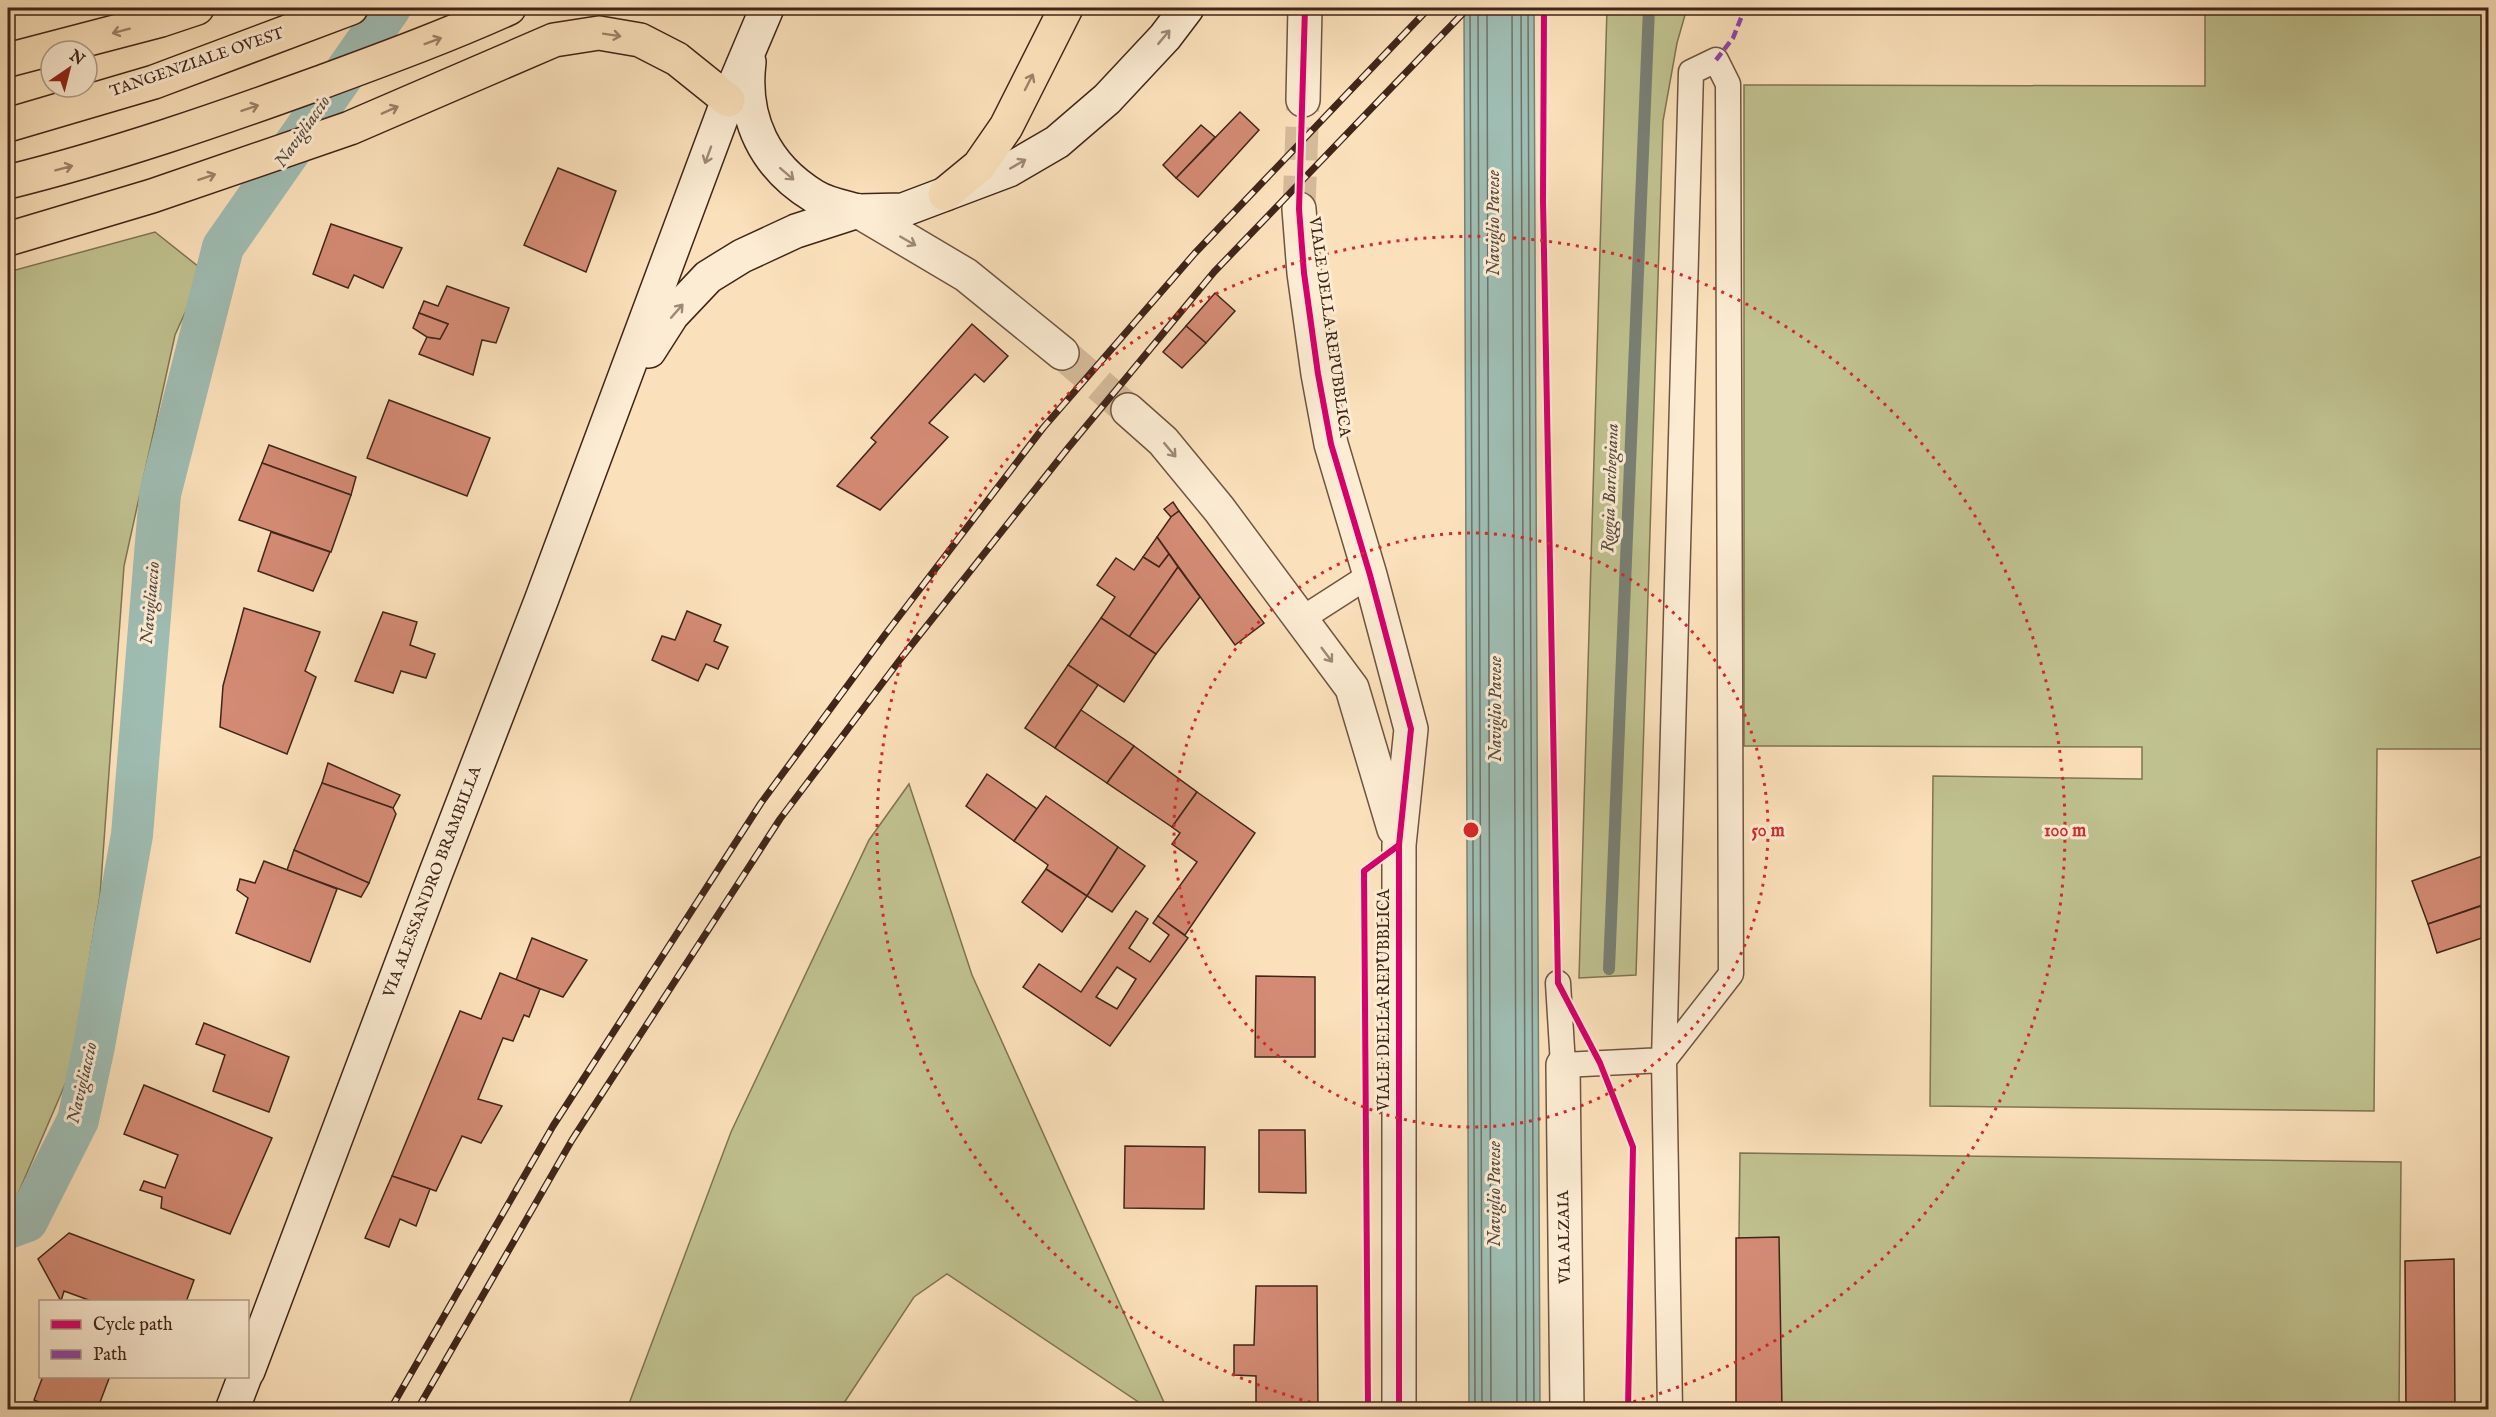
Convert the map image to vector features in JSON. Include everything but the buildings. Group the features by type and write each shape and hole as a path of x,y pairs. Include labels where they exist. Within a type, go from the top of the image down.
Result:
{"highway":[{"path":"8,60 161,20 197,8"},
{"name":"TANGENZIALE OVEST","path":"8,124 154,82 351,8"},
{"path":"8,182 70,166 254,107 452,34 509,8"},
{"path":"945,194 979,166 1006,127 1066,8"},
{"path":"8,239 152,196 350,128 554,40 599,33 640,40 677,59 728,100"}],"main road":[{"path":"620,394 728,100 767,8"},
{"path":"620,394 672,315 708,278 742,256 796,231 858,211 903,210 1009,170 1057,142 1107,99 1165,37 1187,8"},
{"path":"1303,100 1305,8"},
{"path":"752,43 746,88 756,132"},
{"path":"728,100 756,132 780,169 815,197 858,211 966,275 1062,352"},
{"name":"VIALE DELLA REPUBBLICA","path":"1299,209 1315,352 1330,444 1370,575 1411,729 1399,845 1399,1410"},
{"name":"VIA ALESSANDRO BRAMBILLA","path":"249,1368 620,394"},
{"name":"VIALE DELLA REPUBBLICA","path":"1128,410 1163,441 1219,509 1352,688 1399,845"},
{"name":"VIA ALZAIA","path":"1563,1065 1567,1410"},
{"path":"232,1410 245,1378"}],"lane":[{"path":"1558,983 1563,1065 1664,1060 1731,974 1728,84 1716,60 1691,72 1664,1060 1670,1410"},
{"path":"1300,620 1370,575"}],"green space":[{"path":"1607,8 1687,8 1677,43 1663,121 1636,975 1579,978"},
{"path":"2205,8 2488,8 2488,749 2377,749 2374,1111 1930,1106 1933,776 2142,779 2142,747 1744,746 1744,85 2205,86"},
{"path":"155,232 204,271 175,335 124,566 100,896 70,1073 11,1210 8,1211 8,272"},
{"path":"909,784 972,975 1167,1409 1149,1409 947,1274 914,1297 840,1409 627,1409 731,1132 869,840"},
{"path":"1740,1153 2401,1162 2399,1409 1737,1410"}],"water":[{"name":"Naviglio Pavese","path":"1464,8 1534,8 1540,1409 1469,1409"}],"waterway":[{"name":"Navigliaccio","path":"8,1228 27,1221 78,1120 94,1046 132,835 160,494 223,247 390,8"},
{"name":"Roggia Barchegiana","path":"1609,969 1649,8"}],"tunnel":[{"path":"1299,209 1303,100"},
{"path":"1062,353 1128,410"}],"railway":[{"path":"390,1410 553,1126 761,803 884,636 1043,428 1195,253 1429,8"},
{"path":"417,1410 572,1140 780,819 902,657 1068,448 1214,272 1468,8"}],"marked path":[{"path":"1716,60 1733,38 1745,8"}],"cycle path":[{"path":"1305,8 1299,209 1304,273 1318,374 1331,444 1370,575 1411,729 1399,845 1399,1410"},
{"path":"1544,8 1543,200 1558,983 1600,1063 1633,1147 1628,1410"},
{"path":"1368,1410 1364,871 1399,845"}]}
